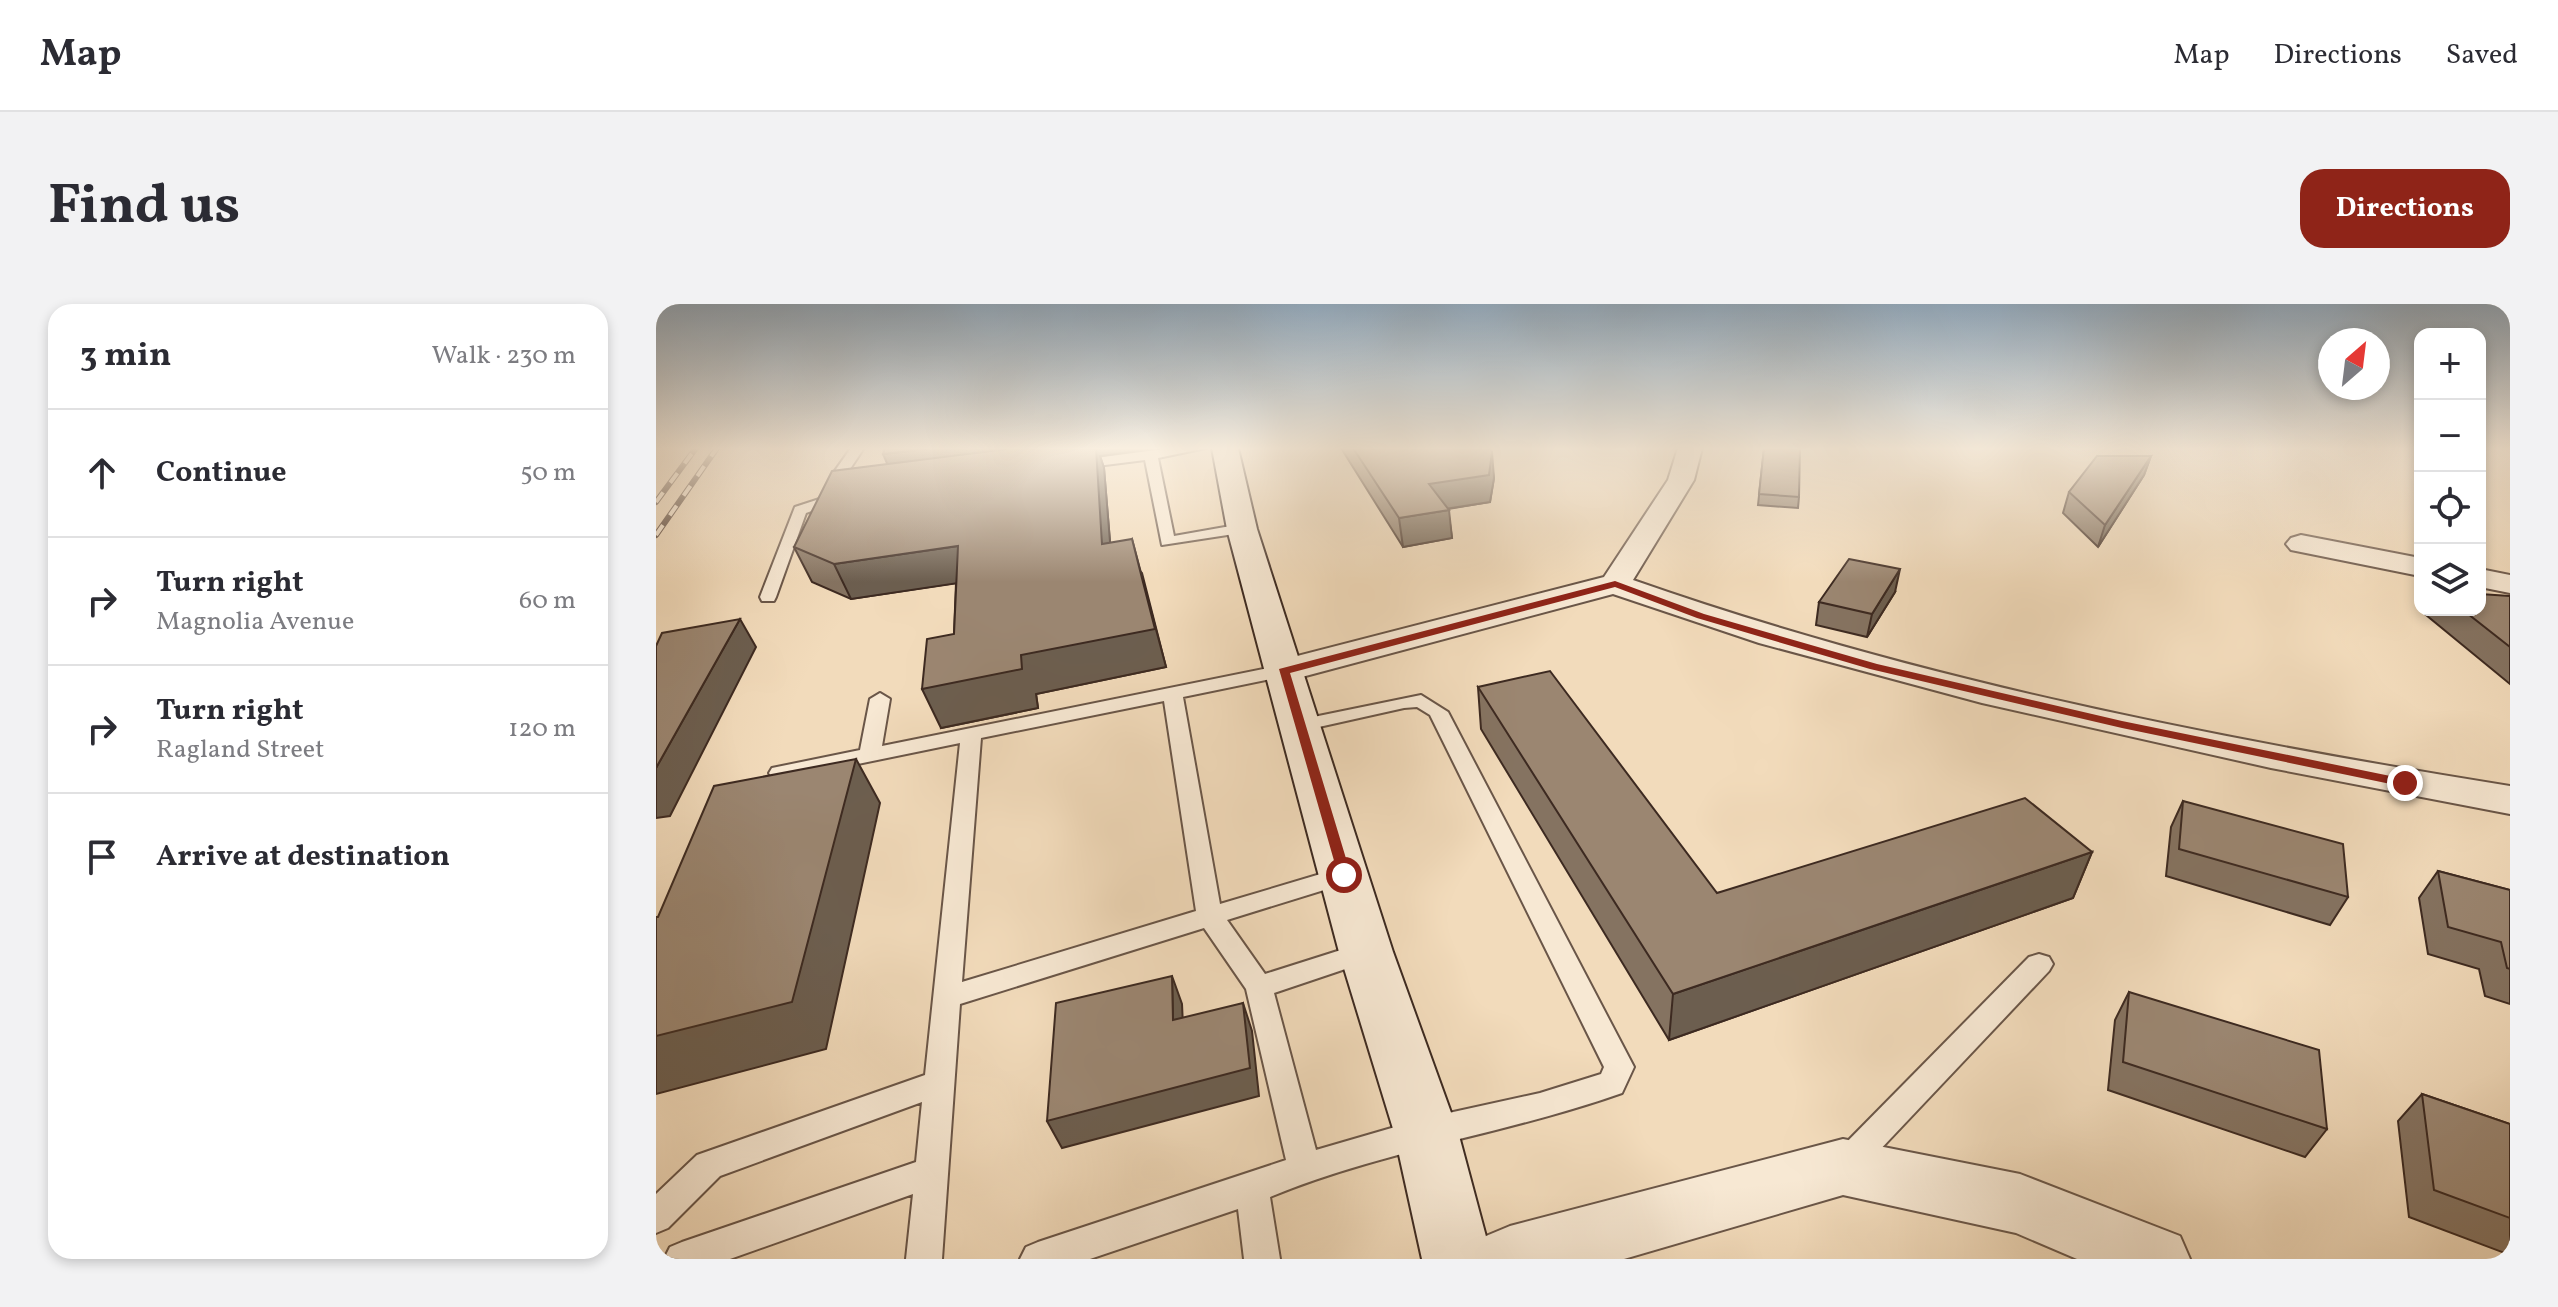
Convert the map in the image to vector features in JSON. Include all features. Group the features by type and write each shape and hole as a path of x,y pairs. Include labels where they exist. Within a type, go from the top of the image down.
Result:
{"main road":[{"path":"1234,493 1242,529 1366,952 1426,1132 1457,1259"}],"street":[{"path":"1615,584 1673,493"},
{"path":"2301,544 2414,566"},
{"path":"2486,579 2510,584"},
{"path":"1283,671 1615,584 1701,616 1889,670 2122,725 2405,783 2510,800"},
{"path":"1510,1259 1843,1167 2020,1204 2156,1259"}],"lane":[{"path":"768,597 800,510 831,497 853,493"},
{"path":"1158,493 1167,542 1242,529"},
{"path":"780,773 1283,671"},
{"path":"1173,694 1209,915 1259,987 1304,1168"},
{"path":"870,755 880,699"},
{"path":"1038,1259 1252,1189 1304,1168 1426,1132 1540,1106 1611,1084 1619,1067 1438,712 1421,701 1404,702 1301,725"},
{"path":"924,1259 971,734"},
{"path":"947,997 1344,875"},
{"path":"1259,987 1366,952"},
{"path":"1843,1167 2039,964"},
{"path":"656,1217 709,1165 939,1083"},
{"path":"682,1259 932,1172"},
{"path":"1252,1189 1262,1259"}],"building":[{"path":"821,493 1099,493 1102,544 1132,539 1155,629 1021,655 1022,669 922,689 927,639 954,634 958,546 834,564 794,547"},
{"path":"1382,493 1436,493 1449,510 1399,518"},
{"path":"1759,493 1799,493 1799,497"},
{"path":"2070,493 2127,493 2105,525"},
{"path":"1849,559 1900,569 1872,614 1819,602"},
{"path":"2486,594 2510,596 2510,647 2471,616 2486,616"},
{"path":"740,619 656,768 656,646 662,633"},
{"path":"1550,671 1717,893 2025,798 2092,852 1673,994 1478,687"},
{"path":"856,759 792,1002 656,1036 656,917 714,786"},
{"path":"2183,801 2343,844 2348,897 2179,849"},
{"path":"2438,871 2510,890 2510,969 2507,968 2501,942 2448,927"},
{"path":"1172,976 1173,1020 1243,1003 1250,1068 1047,1121 1056,1003"},
{"path":"2129,992 2319,1050 2327,1129 2123,1062"},
{"path":"2422,1094 2510,1124 2510,1218 2434,1190"}],"railway":[{"path":"656,502 663,493"},
{"path":"656,535 686,493"}],"route":[{"path":"1344,875 1283,671 1615,584 1701,616 1874,666 2122,725 2405,783"}]}
